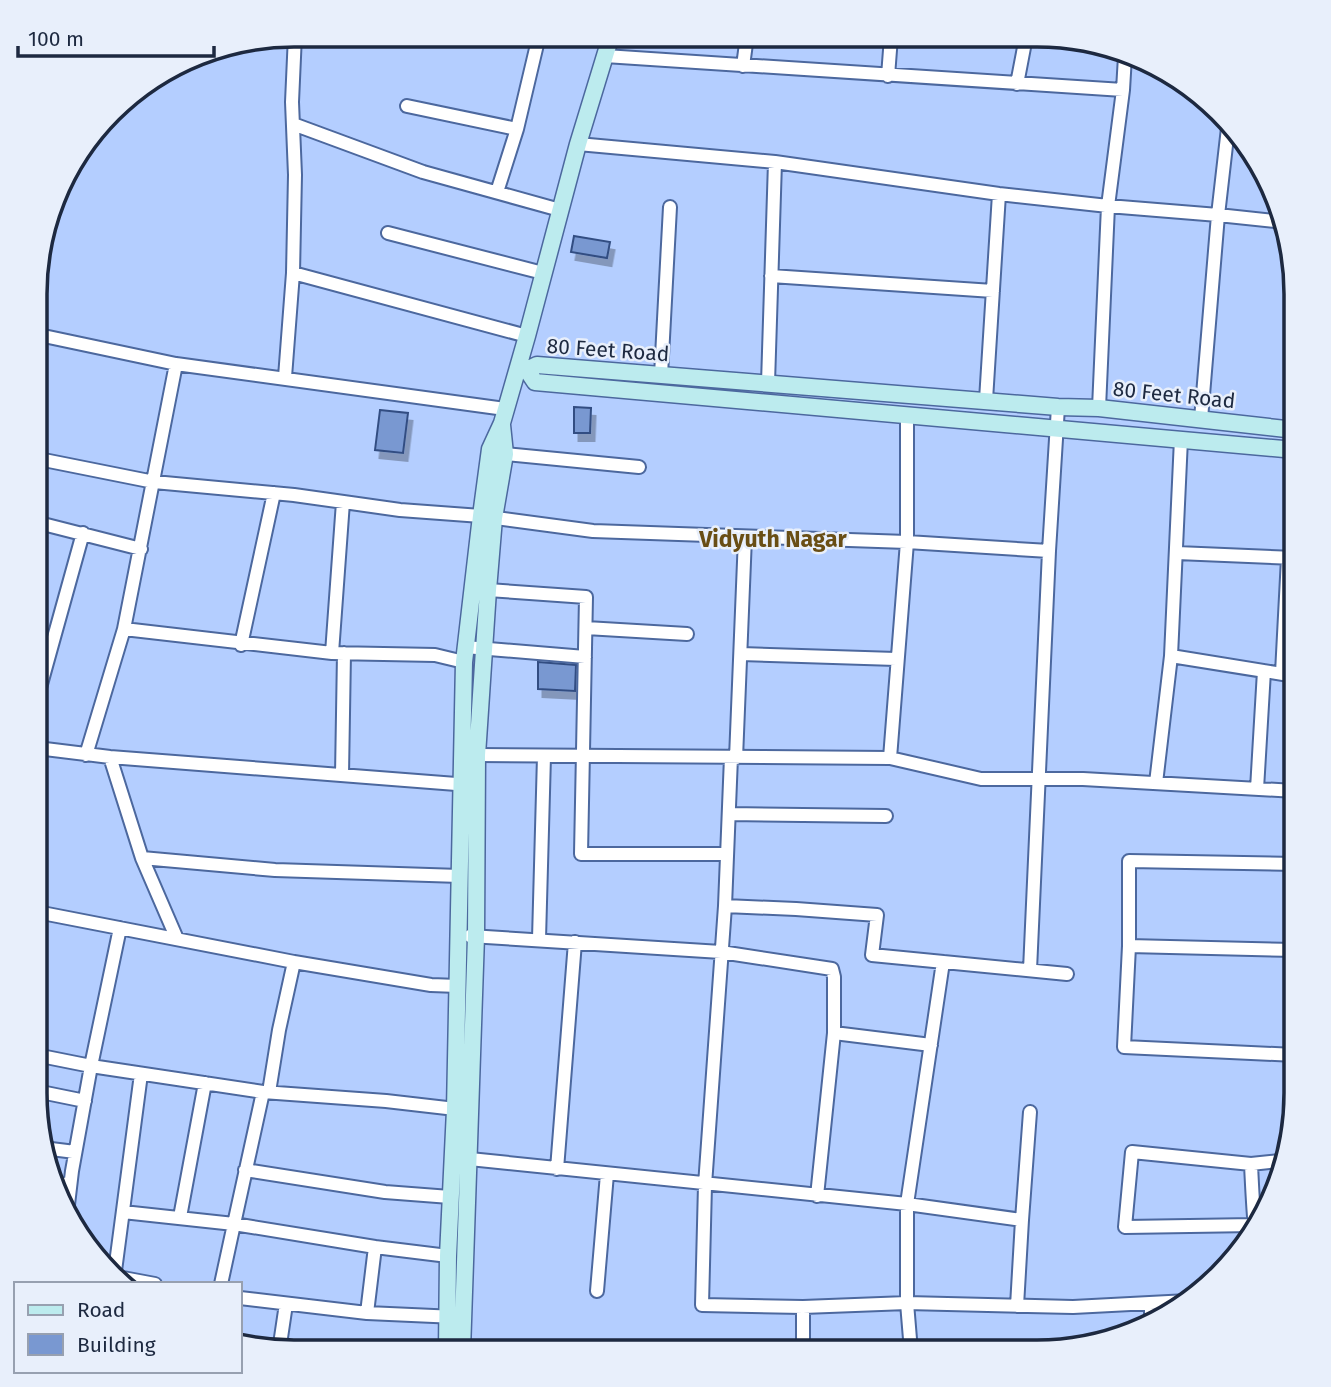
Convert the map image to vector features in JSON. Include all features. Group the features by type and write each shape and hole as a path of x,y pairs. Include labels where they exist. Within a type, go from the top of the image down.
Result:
{"street":[{"path":"743,66 745,47"},
{"path":"888,76 890,47"},
{"path":"1017,84 1024,47"},
{"path":"285,377 293,273 295,48"},
{"path":"497,192 517,129 536,48"},
{"path":"460,1340 447,1256 452,1157 463,1110 476,936 477,755 488,590 490,449 521,370 543,273 606,48"},
{"path":"605,56 1123,90"},
{"path":"1099,408 1108,206 1125,63"},
{"path":"407,106 517,129"},
{"path":"293,124 423,172 560,210"},
{"path":"1201,419 1227,137"},
{"path":"578,144 775,162 999,194 1272,221"},
{"path":"768,383 775,162"},
{"path":"986,400 999,194"},
{"path":"661,375 670,207"},
{"path":"388,233 543,273"},
{"path":"293,273 527,336"},
{"path":"771,276 993,290"},
{"path":"47,337 176,364 285,377 503,416"},
{"path":"86,755 124,629 176,364"},
{"name":"80 Feet Road","path":"521,370 537,365 1058,407 1099,408 1283,429"},
{"name":"80 Feet Road","path":"521,370 535,382 1283,449"},
{"path":"1030,970 1058,407"},
{"path":"890,758 907,542 906,415"},
{"path":"450,1340 456,1317 469,1159 463,1110 458,986 464,654 487,517 505,454 503,416"},
{"path":"1156,783 1171,656 1181,439"},
{"path":"505,454 639,467"},
{"path":"47,460 154,482 274,493 593,531 907,542 1049,551"},
{"path":"241,645 274,493"},
{"path":"342,775 338,653 343,502"},
{"path":"47,525 141,549"},
{"path":"47,661 83,533"},
{"path":"746,537 741,654 705,1185 702,1305 803,1307 907,1303 1073,1307 1168,1302"},
{"path":"1177,553 1283,558"},
{"path":"488,590 584,596 586,628 581,855 727,854"},
{"path":"586,628 687,634"},
{"path":"124,629 241,645 338,653 435,655 464,654 482,649 585,657"},
{"path":"741,654 896,659"},
{"path":"1171,656 1283,674"},
{"path":"1257,789 1264,671"},
{"path":"48,750 110,757 477,785"},
{"path":"477,755 890,758 981,779 1156,783 1284,790"},
{"path":"539,939 544,756"},
{"path":"110,757 142,858 177,939"},
{"path":"729,814 886,816"},
{"path":"142,858 275,870 460,876"},
{"path":"1284,864 1129,861 1129,946 1124,1047 1284,1054"},
{"path":"725,906 796,908 877,915 872,955 1067,974"},
{"path":"48,914 294,962 431,985 458,986"},
{"path":"69,1194 91,1066 120,928"},
{"path":"459,935 721,952 832,970 834,1032 817,1196"},
{"path":"557,1169 575,942"},
{"path":"1129,946 1284,950"},
{"path":"221,1282 294,962"},
{"path":"910,1339 907,1303 907,1205 943,962"},
{"path":"834,1032 931,1045"},
{"path":"48,1057 266,1092 463,1110"},
{"path":"116,1263 141,1074"},
{"path":"180,1217 205,1083"},
{"path":"48,1093 85,1101"},
{"path":"1017,1306 1030,1112"},
{"path":"54,1149 75,1152"},
{"path":"1245,1226 1125,1227 1132,1152 1251,1164 1274,1162"},
{"path":"452,1157 907,1205 1022,1220"},
{"path":"1251,1164 1255,1209"},
{"path":"245,1170 386,1192 450,1197"},
{"path":"597,1291 607,1174"},
{"path":"65,1184 71,1183"},
{"path":"123,1212 234,1224 447,1256"},
{"path":"367,1313 375,1247"},
{"path":"242,1298 367,1313 456,1317"},
{"path":"1150,1303 1150,1312"},
{"path":"281,1339 286,1304"},
{"path":"803,1307 803,1339"}],"building":[{"path":"574,236 610,242 607,258 571,252"},
{"path":"574,407 591,408 590,433 574,433"},
{"path":"380,410 408,413 403,453 375,450"},
{"path":"538,662 576,665 575,691 538,689"}],"district":[{"name":"Vidyuth Nagar","path":"773,539"}]}
